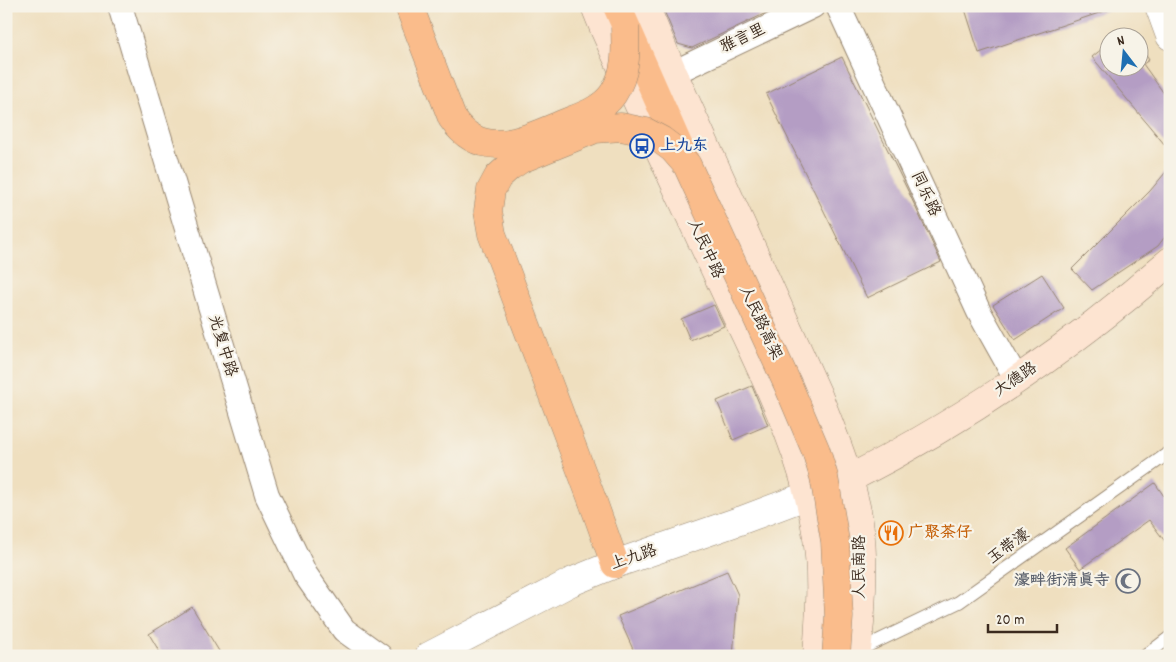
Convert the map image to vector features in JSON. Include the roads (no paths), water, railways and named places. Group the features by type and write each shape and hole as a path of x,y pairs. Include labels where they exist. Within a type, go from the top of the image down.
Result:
{"main road":[{"path":"409,6 452,118 459,129 470,137 484,143 496,145 521,142 592,112 604,104 620,81 625,63 626,52 621,17"},
{"name":"人民中路","path":"595,6 786,427 800,462 808,495"},
{"path":"645,6 818,396 849,479"},
{"name":"人民路高架","path":"621,17 800,410 816,451 824,477 835,541 839,617 850,654"},
{"path":"615,564 492,234 488,211 491,190 498,177 521,159 595,129 606,127 621,127 646,132 673,149 687,165"},
{"name":"大德路","path":"849,479 931,435 1017,380 1095,323 1170,261"},
{"name":"人民南路","path":"849,479 857,509 861,538 861,594 850,654"},
{"path":"808,495 816,531 820,568 817,656"}],"street":[{"name":"光复中路","path":"120,6 267,495 305,574 344,630 380,656"},
{"name":"雅言里","path":"673,72 813,6"},
{"name":"同乐路","path":"838,6 979,312 1017,380"},
{"path":"1159,6 1170,36"},
{"name":"上九路","path":"429,656 571,582 615,564 742,520 849,479"}],"lane":[{"name":"玉带濠","path":"850,654 959,602 1170,452"},
{"path":"1145,656 1170,637"}],"place":[{"name":"上九东","path":"642,146"},
{"name":"广聚茶仔","path":"891,533"},
{"name":"濠畔街清真寺","path":"1128,581"}]}
